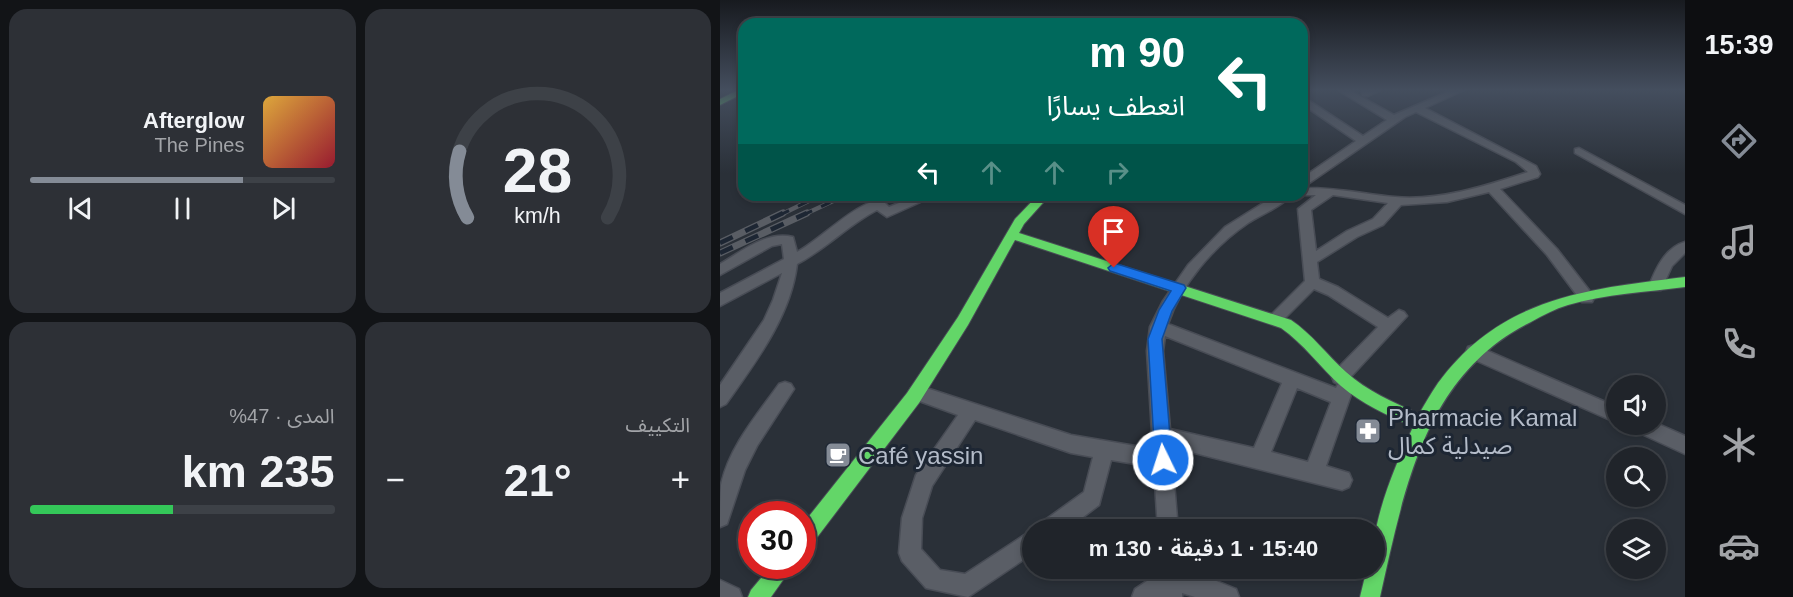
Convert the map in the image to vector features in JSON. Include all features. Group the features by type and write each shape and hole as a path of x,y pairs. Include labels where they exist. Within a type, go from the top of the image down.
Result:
{"street":[{"path":"1329,118 1364,142"},
{"path":"1308,180 1396,118"},
{"path":"1308,192 1331,191 1397,201 1446,198 1533,176 1534,171 1520,160 1437,118"},
{"path":"1579,151 1685,210"},
{"path":"1492,188 1552,252 1587,297"},
{"path":"1275,320 1312,282 1304,209 1331,191"},
{"path":"720,300 813,250 853,217 879,204 887,213 916,201"},
{"path":"816,523 917,393 977,296 1011,235 1027,210 1037,201"},
{"path":"1167,519 1155,351 1158,327 1198,262 1230,230 1276,201"},
{"path":"1310,260 1352,234 1378,222 1397,201"},
{"path":"1011,235 1275,320 1301,332 1343,386"},
{"path":"720,270 767,243 780,239 788,240 792,254 791,263 778,307 760,341 720,399"},
{"path":"1656,286 1665,265 1673,255 1685,247"},
{"path":"1312,282 1394,321 1343,386 1314,474"},
{"path":"1370,597 1393,501 1421,423 1436,394 1450,375 1500,331 1551,306 1587,297 1685,282"},
{"path":"1158,327 1292,379 1343,386 1421,423"},
{"path":"1474,352 1606,410"},
{"path":"1259,458 1292,379"},
{"path":"720,517 736,468 750,440 785,389"},
{"path":"917,393 1071,444 1163,460"},
{"path":"971,411 923,482 912,518 910,553 934,580 968,586 1022,548"},
{"path":"1663,435 1685,445"},
{"path":"1162,436 1342,480"},
{"path":"1063,519 1092,498 1104,450"},
{"path":"758,597 773,579"},
{"path":"1143,597 1171,581 1228,597"},
{"path":"720,591 731,597"}],"railway":[{"path":"780,215 809,201"},
{"path":"803,215 833,201"},
{"path":"720,243 783,213"},
{"path":"720,253 807,213"}],"traffic: fast":[{"path":"816,523 913,398 963,321 1019,222 1038,201"},
{"path":"1011,235 1286,324 1303,337 1355,389 1382,405 1421,423"},
{"path":"1370,597 1405,464 1422,424 1443,388 1471,355 1506,328 1550,306 1583,296 1685,282"},
{"path":"758,597 773,579"}],"place":[{"name":"Pharmacie Kamal صيدلية كمال","path":"1368,431"},
{"name":"Café yassin","path":"838,455"}],"route":[{"path":"1114,268 1180,288 1166,310 1155,339 1163,460"}]}
